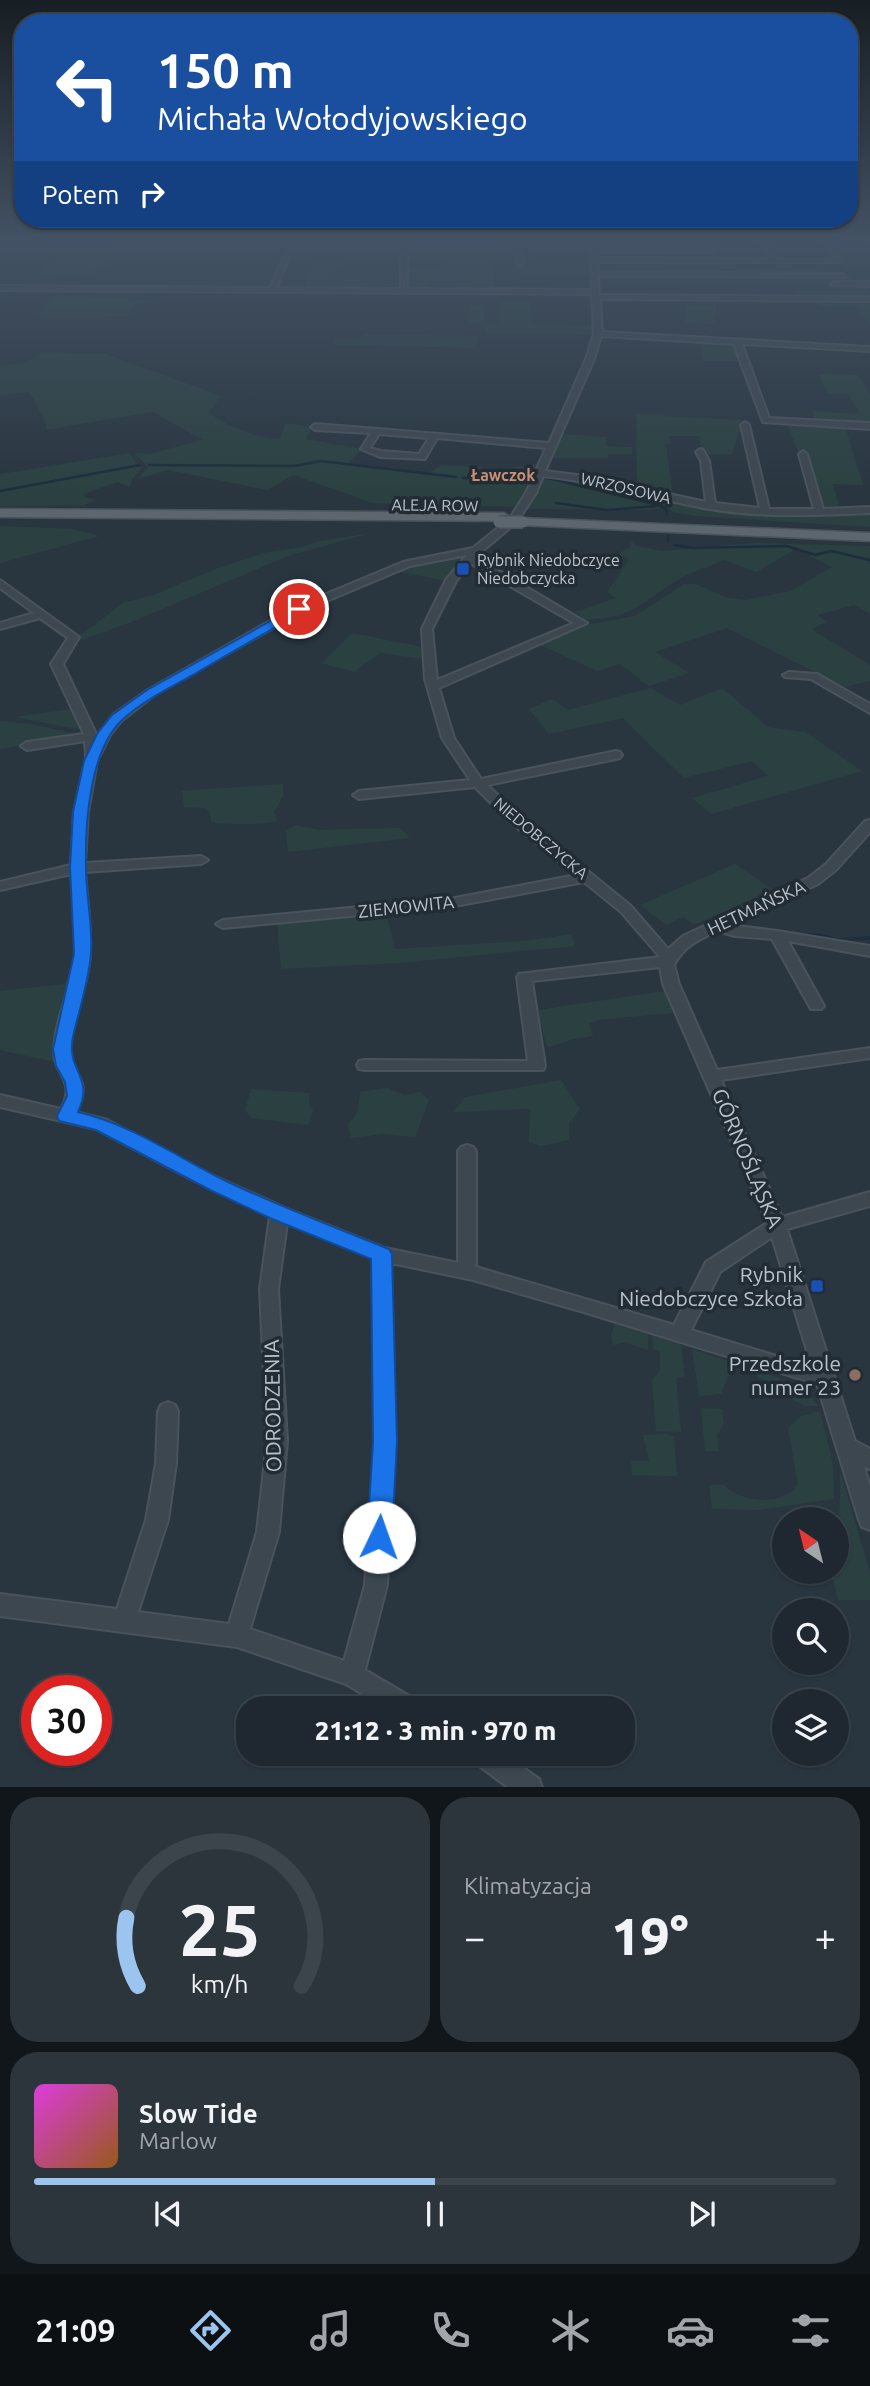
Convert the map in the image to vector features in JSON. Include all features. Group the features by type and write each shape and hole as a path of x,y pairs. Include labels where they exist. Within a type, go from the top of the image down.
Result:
{"main road":[{"name":"ALEJA ROW","path":"0,516 525,520 870,531"},
{"name":"ALEJA ROW","path":"525,520 870,537"}],"street":[{"name":"NIEDOBCZYCKA","path":"598,324 598,334 590,359 540,472 514,520 473,554 451,580 427,629 433,686 448,738 478,783 514,818 626,909 669,959"},
{"path":"598,334 870,349"},
{"path":"737,341 766,420 870,426"},
{"path":"745,425 765,512"},
{"path":"315,427 552,446"},
{"path":"377,431 366,451 422,457 435,436"},
{"path":"700,452 705,461 711,506"},
{"path":"803,454 819,512"},
{"name":"WRZOSOWA","path":"540,472 578,477 711,506 765,512 870,510"},
{"path":"91,761 104,734 125,712 152,692 299,609 407,564 473,554 582,623 433,686"},
{"path":"0,583 5,593 74,637 57,664 91,737 91,761 81,812 78,868 83,954 62,1049 76,1096 66,1116"},
{"path":"0,626 41,614"},
{"path":"789,675 813,677 870,709"},
{"path":"27,746 91,737"},
{"path":"359,795 478,783 616,755"},
{"name":"HETMAŃSKA","path":"669,959 688,939 813,881 831,867 870,824"},
{"path":"0,886 78,868 201,860"},
{"name":"ZIEMOWITA","path":"223,924 455,902 587,877"},
{"path":"717,926 735,932 776,935 870,951"},
{"path":"776,935 816,1006"},
{"path":"365,1065 537,1066 524,978 669,959"},
{"name":"GÓRNOŚLĄSKA","path":"669,959 667,971 671,984 777,1225 870,1520"},
{"path":"713,1076 870,1053"},
{"path":"0,1101 102,1124 197,1175 279,1213 382,1254 467,1272 587,1304 799,1372 827,1378"},
{"path":"467,1151 467,1272"},
{"path":"679,1334 713,1267 777,1225 870,1199"},
{"name":"ODRODZENIA","path":"237,1636 268,1532 271,1506 277,1441 269,1289 279,1213"},
{"path":"352,1675 376,1585 385,1442 382,1254"},
{"path":"124,1622 157,1520 166,1463 168,1410"},
{"path":"849,1448 870,1460"},
{"path":"0,1605 237,1636 352,1675 388,1696"},
{"path":"501,1766 530,1787"}],"green space":[{"path":"483,324 596,325 595,335 486,334"},
{"path":"364,334 478,336 476,348 331,345 335,339 359,339"},
{"path":"699,338 734,342 743,361 703,361"},
{"path":"43,352 106,354 221,396 209,412 223,422 252,434 279,439 286,423 312,427 306,439 362,449 348,464 426,474 442,465 502,469 536,464 532,479 518,507 372,503 294,475 267,490 168,470 138,479 148,467 134,453 149,454 203,440 153,412 45,430 47,426 30,392 0,395 0,366 25,363"},
{"path":"819,374 858,375 870,394 870,425 845,426 863,485 833,484 840,509 823,509 805,453 799,453 786,422 815,423 812,411 860,414 848,394 828,394"},
{"path":"636,414 742,420 732,454 704,455 699,436 669,436 671,444 666,444 673,497 637,488"},
{"path":"561,434 606,437 606,446 632,447 632,454 608,454 608,458 550,458"},
{"path":"130,453 138,466 143,467 132,479 130,487 117,482 82,495 95,500 85,505 0,506 0,474"},
{"path":"545,474 718,508 870,511 870,527 697,516 673,512 665,506 544,476"},
{"path":"543,478 660,507 661,508 527,509"},
{"path":"0,526 73,529 99,536 0,563"},
{"path":"371,533 288,556 134,621 79,641 81,635 123,603 153,595 218,568 267,552"},
{"path":"631,541 636,546 662,551 754,543 870,546 870,559 834,552 870,562 870,614 854,605 817,615 827,622 811,629 870,665 870,681 845,687 727,628 655,652 689,673 649,686 620,664 597,671 540,645 585,625 635,616 684,584 695,584 728,598 746,600 790,591 832,567 808,555 815,554 783,544 794,550 756,572 724,560 680,579 625,613 586,620 575,612 616,598 607,592 629,559 618,554 630,547"},
{"path":"464,555 447,581 395,571"},
{"path":"352,633 422,647 423,659 380,653 354,672 322,663"},
{"path":"650,688 680,705 722,688 768,727 805,732 862,771 711,814 692,798 768,776 752,761 684,778 623,718 549,734 529,709 552,699 568,710"},
{"path":"71,709 83,730 14,717"},
{"path":"0,721 32,724 81,735 0,749"},
{"path":"283,784 283,796 274,812 277,821 254,824 217,823 211,822 210,812 205,808 184,807 182,791"},
{"path":"296,825 318,830 399,828 410,838 288,852 286,831"},
{"path":"735,864 773,890 694,925 683,917 666,925 640,905"},
{"path":"386,913 395,949 524,941 572,934 575,946 399,963 281,969 277,923"},
{"path":"67,976 72,978 60,1060 55,1062 0,1050 0,991 65,984"},
{"path":"664,991 673,1013 597,1020 589,1024 593,1036 549,1047 546,1045 538,1010"},
{"path":"561,1080 580,1109 569,1123 569,1140 541,1146 529,1142 530,1109 454,1112 465,1097"},
{"path":"387,1088 405,1095 420,1092 429,1100 415,1137 384,1134 351,1138 348,1125 358,1112 360,1092"},
{"path":"251,1089 310,1093 309,1106 313,1110 308,1125 251,1118 245,1110"},
{"path":"615,1324 648,1334 648,1350 625,1342 613,1345 611,1335"},
{"path":"652,1335 681,1344 685,1376 676,1378 681,1432 656,1431 652,1381 660,1370 660,1352 653,1349"},
{"path":"692,1349 734,1363 721,1394 699,1396"},
{"path":"750,1368 805,1387 818,1406 805,1406 797,1402 749,1371"},
{"path":"701,1408 722,1409 724,1424 717,1435 719,1451 705,1451"},
{"path":"820,1411 833,1464 834,1499 759,1510 712,1509 709,1485 723,1485 751,1499 772,1500 791,1492 798,1485 788,1428 801,1416"},
{"path":"643,1435 674,1436 677,1476 632,1475 631,1461 649,1461"},
{"path":"840,1470 870,1573 870,1600 838,1598 834,1584 849,1584 849,1507 839,1507"}],"waterway":[{"path":"149,465 294,466 321,461 456,477"},
{"path":"0,491 140,465"},
{"path":"463,478 535,475"},
{"path":"544,477 659,505 666,509 667,515"},
{"path":"556,503 607,510 658,506"},
{"path":"674,545 693,548 786,546 815,555 831,551 870,560"},
{"path":"798,935 819,935 837,940 870,938"}],"place":[{"name":"Rybnik Niedobczyce Niedobczycka","path":"463,569"},
{"name":"Rybnik Niedobczyce Szkoła","path":"817,1286"},
{"name":"Przedszkole numer 23","path":"855,1375"}],"district":[{"name":"Ławczok","path":"503,475"}],"route":[{"path":"299,609 152,692 117,718 104,734 91,761 81,812 78,868 83,954 62,1049 76,1096 66,1116 102,1124 217,1185 382,1254 385,1442 379,1537"}]}
